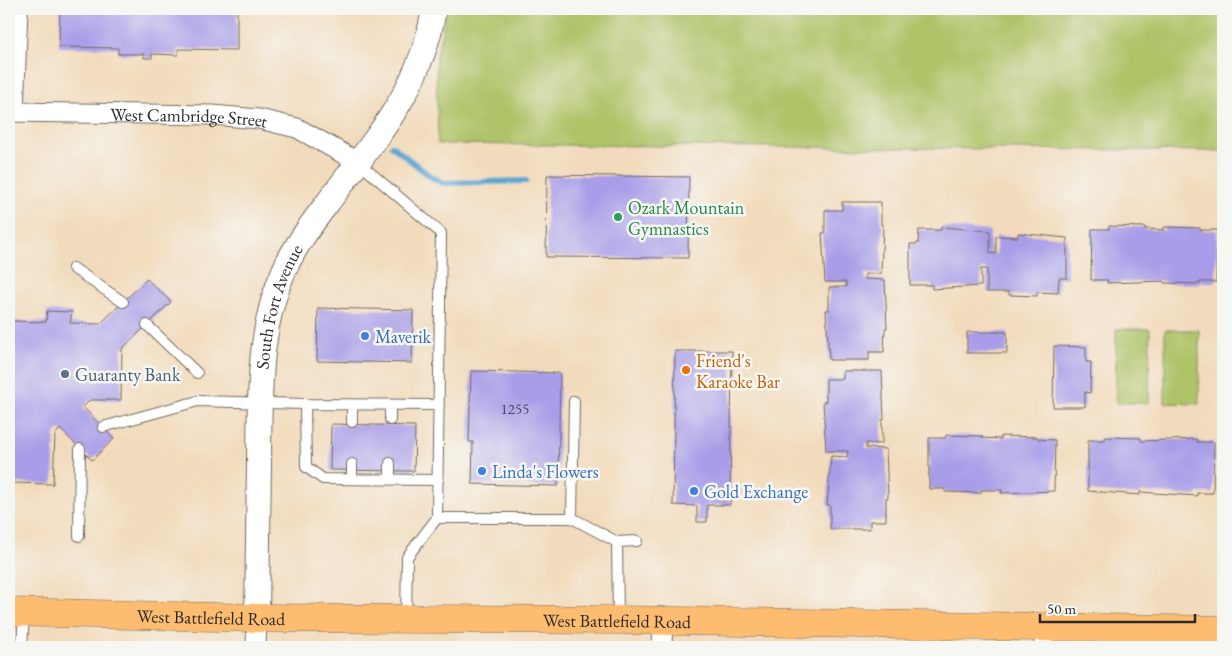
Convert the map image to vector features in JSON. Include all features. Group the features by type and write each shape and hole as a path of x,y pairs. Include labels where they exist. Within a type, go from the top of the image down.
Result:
{"main road":[{"name":"West Battlefield Road","path":"16,612 257,618 618,620 662,634 1044,637 1223,630"}],"street":[{"path":"11,112 18,9"},
{"name":"South Fort Avenue","path":"256,647 262,345 276,288 288,261 300,242 390,119 412,83 426,47 434,9"},
{"name":"West Cambridge Street","path":"11,112 212,114 260,119 297,128 358,162"}],"lane":[{"path":"358,162 441,233 437,518 407,557 406,619"},
{"path":"73,268 123,302"},
{"path":"147,325 197,374"},
{"path":"103,427 198,401 439,405"},
{"path":"572,518 574,401"},
{"path":"305,404 306,467 323,479 438,480"},
{"path":"352,405 352,422"},
{"path":"390,405 390,420"},
{"path":"79,536 80,449"},
{"path":"390,463 390,479"},
{"path":"352,464 352,479"},
{"path":"437,518 572,518 617,542 636,541"},
{"path":"617,542 618,620"},
{"path":"16,612 22,647"}],"green space":[{"path":"447,9 1223,9 1223,151 438,144 436,57"},
{"path":"1116,329 1150,329 1149,403 1116,403"},
{"path":"1165,330 1199,330 1199,404 1165,403"}],"building":[{"path":"60,9 237,9 237,50 178,49 178,55 152,54 152,58 144,58 144,54 118,54 118,48 59,47"},
{"name":"Ozark Mountain Gymnastics","path":"547,175 689,177 688,258 546,257"},
{"path":"842,202 881,202 881,225 883,225 881,274 865,274 865,279 885,280 887,328 885,328 884,352 869,352 869,360 829,360 826,310 829,310 829,287 846,287 846,282 825,282 822,233 825,233 825,210 842,210"},
{"path":"1109,226 1145,227 1145,229 1164,230 1164,227 1217,230 1216,282 1200,282 1200,284 1164,283 1164,281 1107,283 1108,280 1091,280 1092,229 1109,229"},
{"path":"941,227 990,231 990,253 996,254 996,236 1018,237 1018,233 1067,238 1067,278 1059,278 1058,293 1037,292 1037,296 1009,295 1009,292 987,292 987,269 981,269 981,286 932,289 932,285 910,285 910,244 918,244 919,230 941,230"},
{"name":"Guaranty Bank","path":"147,279 171,302 122,349 121,400 90,400 83,407 114,439 92,460 60,429 55,435 53,484 11,483 9,481 9,326 13,321 46,322 47,311 72,312 70,323 100,324"},
{"name":"Maverik","path":"318,308 413,310 412,363 317,361"},
{"path":"967,332 1007,332 1007,353 967,353"},
{"path":"1054,346 1086,347 1086,362 1091,362 1090,393 1085,392 1085,407 1053,407"},
{"path":"675,351 732,351 730,505 707,505 707,522 697,522 697,506 673,505"},
{"path":"471,371 560,373 558,486 472,484 473,442 469,442"},
{"path":"843,371 882,371 884,420 882,420 882,444 866,443 866,448 886,449 888,498 886,498 886,521 870,521 870,529 830,529 830,505 827,505 831,456 847,457 848,451 826,451 823,402 826,402 826,379 843,379"},
{"path":"331,424 415,426 414,471 330,470"},
{"path":"946,435 982,436 982,438 1001,439 1001,436 1038,437 1038,439 1055,440 1054,491 1001,493 1002,490 981,490 981,493 945,492 945,489 929,489 929,438 946,438"},
{"path":"1105,437 1141,438 1141,441 1197,439 1197,442 1214,442 1213,493 1197,493 1197,496 1140,492 1140,495 1088,491 1088,440 1105,440"}],"waterway":[{"path":"392,146 430,176 443,183 526,181"}],"place":[{"name":"Ozark Mountain Gymnastics","path":"618,217"},
{"name":"Maverik","path":"365,336"},
{"name":"Friend's Karaoke Bar","path":"686,370"},
{"name":"Guaranty Bank","path":"65,374"},
{"name":"Linda's Flowers","path":"482,471"},
{"name":"Gold Exchange","path":"694,491"}]}
